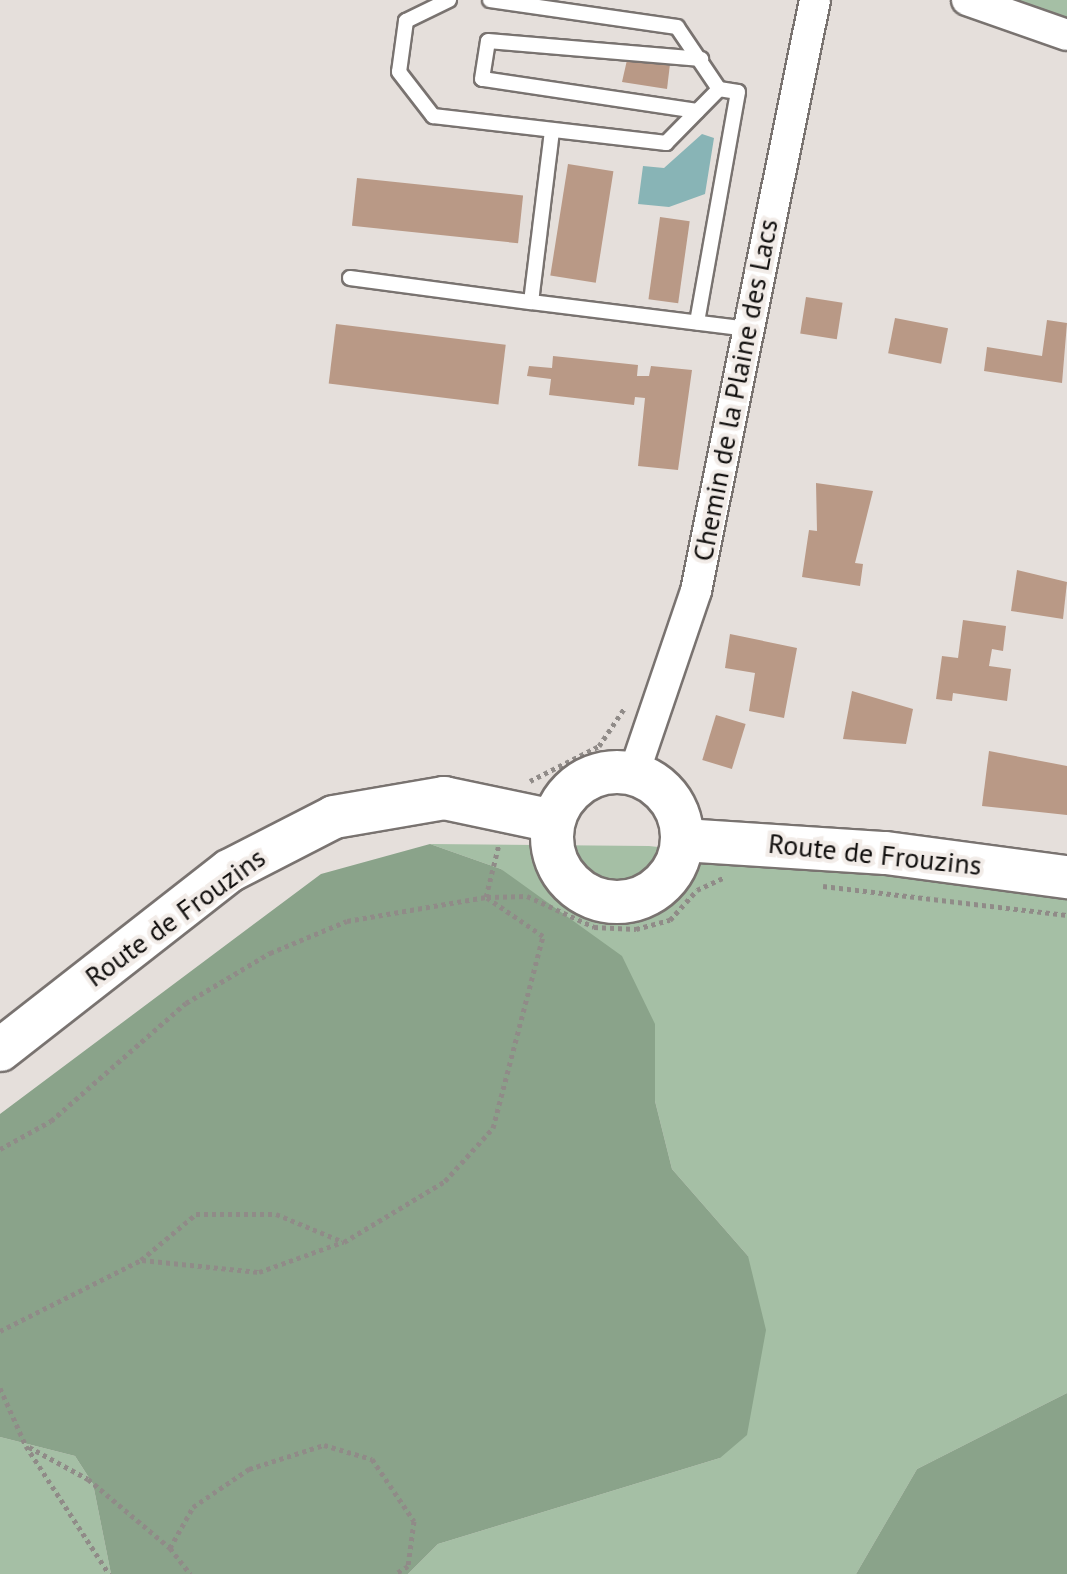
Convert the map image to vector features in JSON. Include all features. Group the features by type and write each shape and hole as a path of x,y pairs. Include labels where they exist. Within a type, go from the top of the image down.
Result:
{"main road":[{"path":"634,773 670,798 683,840 667,880 630,902 608,902 578,889 557,864 553,821 575,786 603,774 634,773"},
{"name":"Route de Frouzins","path":"0,1050 229,871 281,840 389,803 444,798 553,821"},
{"name":"Route de Frouzins","path":"683,840 886,853 1067,877"}],"street":[{"name":"Chemin de la Plaine des Lacs","path":"634,773 696,591 815,0"},
{"path":"967,0 1067,35"}],"lane":[{"path":"449,0 406,21 399,72 433,116 666,143 719,89"},
{"path":"490,0 677,27 719,89"},
{"path":"697,111 482,79 488,41 701,59"},
{"path":"697,322 738,92 719,89"},
{"path":"531,302 552,131"},
{"path":"350,278 748,329"}],"path":[{"path":"486,897 512,811 531,780 599,746 634,696"},
{"path":"0,1149 51,1121 186,1003 270,953 347,921 486,897 527,896 594,927 636,929 670,920 697,890 738,878"},
{"path":"813,885 1067,915"},
{"path":"141,1260 259,1272 344,1242 445,1181 493,1128 543,936 486,897"},
{"path":"0,1331 141,1260 196,1214 276,1214 344,1242"},
{"path":"0,1388 26,1446 109,1574"},
{"path":"170,1548 193,1507 249,1469 324,1445 372,1459 414,1521 408,1566 395,1574"},
{"path":"26,1446 88,1479 170,1548 190,1574"}],"green space":[{"path":"1007,0 1067,0 1067,25"},
{"path":"430,844 649,846 1067,891 1067,1393 917,1469 856,1574 408,1574 438,1544 720,1458 748,1256 672,1169 655,1101 654,1024 501,869"},
{"path":"430,844 501,869 622,956 655,1024 655,1101 672,1169 748,1256 766,1330 747,1435 720,1458 438,1544 408,1574 111,1574 93,1484 75,1456 0,1437 0,1114 321,874"},
{"path":"1067,1393 1067,1574 856,1574 917,1469"},
{"path":"0,1437 75,1456 93,1484 111,1574 0,1574"}],"water":[{"path":"702,134 714,138 705,194 669,207 638,204 643,166 664,168"}],"building":[{"path":"627,60 670,64 667,89 622,82"},
{"path":"568,164 613,171 596,283 550,276"},
{"path":"357,178 523,195 518,243 352,226"},
{"path":"660,217 690,221 678,303 648,299"},
{"path":"806,297 843,303 837,339 800,334"},
{"path":"895,318 948,328 941,364 888,353"},
{"path":"1047,320 1067,323 1062,383 984,371 987,347 1042,356"},
{"path":"336,324 506,345 498,404 329,384"},
{"path":"553,356 638,365 637,376 649,376 651,366 692,370 678,470 638,466 645,398 635,397 634,405 549,395 551,379 527,376 529,366 552,368"},
{"path":"816,483 873,491 855,563 863,564 860,586 802,577 809,530 817,531"},
{"path":"1017,570 1067,582 1063,619 1011,611"},
{"path":"963,620 1006,626 1003,651 992,649 989,666 1011,669 1007,701 953,693 952,701 936,699 942,656 958,658"},
{"path":"730,634 797,648 784,718 749,711 755,673 725,668"},
{"path":"852,691 913,709 906,744 843,739"},
{"path":"716,715 746,724 732,769 702,760"},
{"path":"989,751 1067,766 1067,815 982,806"}]}
